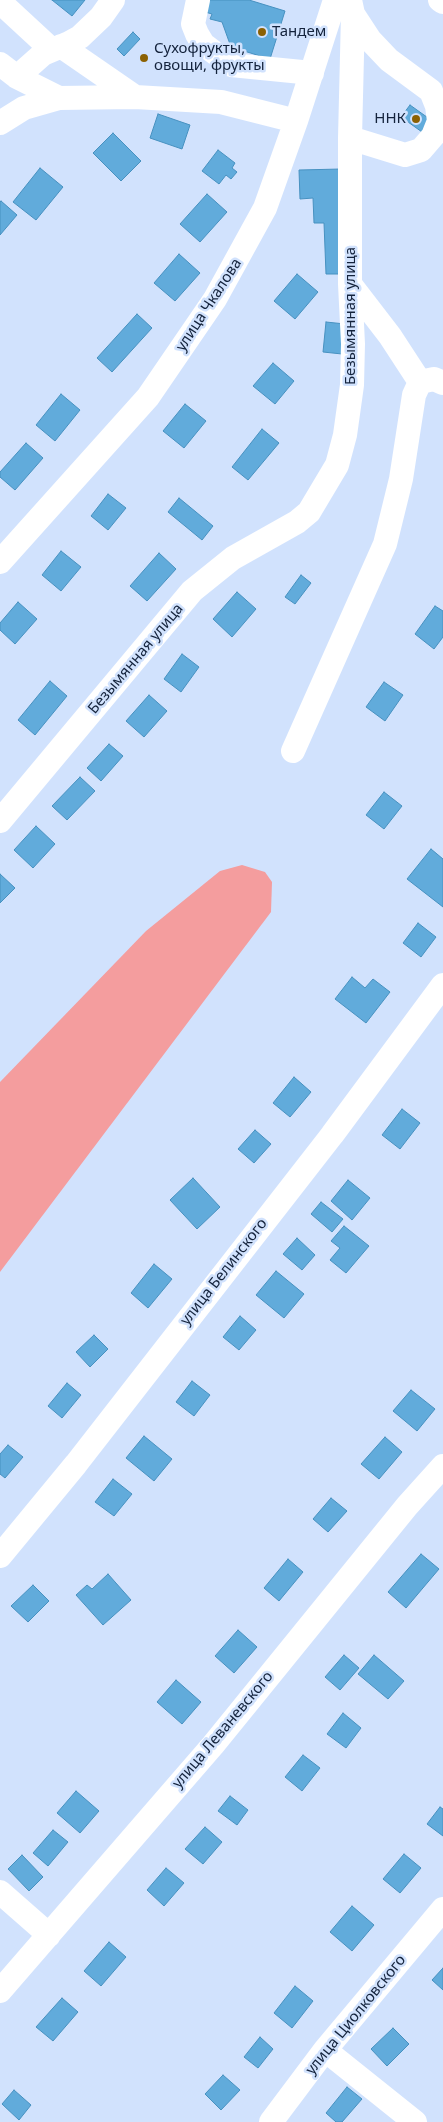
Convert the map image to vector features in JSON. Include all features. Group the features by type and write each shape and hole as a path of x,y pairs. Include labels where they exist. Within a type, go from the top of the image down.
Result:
{"street":[{"path":"9,71 80,37 101,17 113,0"},
{"path":"198,0 193,24 197,34 215,55 230,65 312,73"},
{"path":"0,2 56,48 135,97"},
{"path":"346,5 370,40 389,60 431,91 437,106 439,120 433,136 421,150 406,155 350,138"},
{"name":"улица Чкалова","path":"0,562 148,397 215,299 265,208 312,73 346,5"},
{"name":"Безымянная улица","path":"0,821 192,591 232,558 297,522 309,512 337,465 345,435 352,385 353,344 350,284 350,138 346,5"},
{"path":"9,71 60,98"},
{"path":"0,123 24,108 60,98 135,97 221,102 296,121"},
{"path":"293,750 385,544 401,479 414,395 431,383 390,336 350,284"},
{"name":"улица Белинского","path":"0,1556 76,1464 332,1135 443,985"},
{"name":"улица Леваневского","path":"0,1991 94,1880 213,1745 407,1506 443,1466"},
{"path":"0,1892 49,1935"},
{"name":"улица Циолковского","path":"271,2122 325,2050 443,1909"},
{"path":"325,2050 415,2122"}],"shaded area":[{"path":"242,865 265,872 272,882 271,912 0,1272 0,1082 146,931 220,871"}],"building":[{"path":"52,0 85,0 72,16"},
{"path":"209,0 249,0 285,11 270,59 231,47 222,22 210,19 212,14 205,12"},
{"path":"133,32 140,39 124,56 117,49"},
{"path":"410,105 431,120 422,132 401,117"},
{"path":"158,114 190,125 182,149 150,138"},
{"path":"113,133 141,161 121,181 93,153"},
{"path":"218,150 235,163 232,168 237,172 231,179 226,175 219,184 202,171"},
{"path":"40,168 63,187 36,220 13,202"},
{"path":"341,169 344,274 326,274 324,223 314,223 313,198 300,199 299,170"},
{"path":"207,194 227,212 200,242 180,224"},
{"path":"0,202 17,215 0,235"},
{"path":"179,254 200,273 175,301 154,283"},
{"path":"297,274 318,292 295,319 274,301"},
{"path":"137,314 152,328 112,372 97,358"},
{"path":"326,322 345,324 342,354 323,352"},
{"path":"273,363 294,381 275,404 253,386"},
{"path":"61,394 80,410 55,441 36,425"},
{"path":"185,404 206,421 184,448 163,431"},
{"path":"262,429 279,443 248,480 232,467"},
{"path":"26,443 43,458 15,490 0,477 0,472"},
{"path":"108,494 126,508 108,530 91,516"},
{"path":"179,498 213,526 202,540 168,512"},
{"path":"61,551 81,567 61,591 42,575"},
{"path":"159,553 176,569 147,601 130,586"},
{"path":"301,575 311,583 295,604 285,597"},
{"path":"237,592 256,609 232,637 213,619"},
{"path":"18,602 37,619 15,644 0,630 0,623"},
{"path":"435,606 443,611 443,637 434,649 415,634"},
{"path":"182,654 199,667 181,692 164,679"},
{"path":"50,681 67,696 35,735 18,720"},
{"path":"384,682 403,695 385,721 366,707"},
{"path":"149,695 167,711 144,737 126,721"},
{"path":"109,744 123,756 101,781 87,768"},
{"path":"80,777 95,791 67,820 52,806"},
{"path":"384,792 402,806 384,829 366,815"},
{"path":"36,826 55,844 33,868 14,850"},
{"path":"431,849 443,859 443,907 407,879"},
{"path":"0,874 15,888 0,903"},
{"path":"418,923 436,937 421,957 403,943"},
{"path":"352,977 365,988 373,979 390,992 366,1023 335,999"},
{"path":"294,1077 311,1092 290,1117 273,1103"},
{"path":"402,1109 420,1123 400,1149 382,1135"},
{"path":"255,1130 271,1144 254,1163 238,1149"},
{"path":"193,1178 220,1207 197,1229 170,1200"},
{"path":"348,1180 370,1198 352,1220 331,1201"},
{"path":"321,1202 343,1219 332,1232 311,1214"},
{"path":"344,1226 369,1246 346,1273 330,1260 340,1248 331,1241"},
{"path":"297,1238 315,1255 302,1270 283,1254"},
{"path":"154,1264 172,1279 148,1308 131,1293"},
{"path":"276,1271 304,1294 284,1318 256,1295"},
{"path":"240,1316 256,1330 239,1350 223,1337"},
{"path":"94,1335 108,1349 90,1367 76,1352"},
{"path":"192,1381 210,1395 194,1416 176,1402"},
{"path":"67,1383 81,1395 62,1418 48,1406"},
{"path":"411,1390 435,1409 417,1431 393,1411"},
{"path":"144,1436 172,1459 154,1481 126,1458"},
{"path":"385,1437 402,1452 379,1479 361,1464"},
{"path":"8,1445 23,1457 5,1478 0,1474 0,1454"},
{"path":"113,1479 132,1494 114,1516 95,1502"},
{"path":"331,1498 347,1511 328,1532 313,1519"},
{"path":"421,1554 439,1569 406,1608 388,1592"},
{"path":"288,1559 303,1572 279,1601 264,1588"},
{"path":"108,1574 131,1600 103,1625 76,1595 87,1585 92,1589"},
{"path":"33,1585 49,1601 28,1622 11,1606"},
{"path":"238,1630 257,1647 234,1673 215,1656"},
{"path":"344,1655 359,1668 340,1690 325,1677"},
{"path":"374,1655 404,1681 388,1699 358,1674"},
{"path":"176,1680 201,1702 182,1724 157,1702"},
{"path":"343,1713 361,1728 346,1748 327,1734"},
{"path":"303,1755 320,1768 302,1791 285,1777"},
{"path":"76,1791 99,1811 80,1833 57,1813"},
{"path":"230,1796 248,1810 237,1825 218,1811"},
{"path":"440,1807 443,1809 443,1836 427,1824"},
{"path":"205,1827 222,1842 203,1864 185,1849"},
{"path":"53,1830 68,1842 48,1866 33,1853"},
{"path":"404,1854 421,1868 400,1893 383,1879"},
{"path":"22,1855 43,1877 29,1891 8,1869"},
{"path":"166,1868 184,1883 164,1906 147,1890"},
{"path":"352,1906 374,1925 352,1951 330,1932"},
{"path":"109,1942 126,1957 101,1986 84,1971"},
{"path":"443,1968 443,1990 432,1980"},
{"path":"295,1986 313,2001 292,2028 274,2013"},
{"path":"62,1998 78,2012 53,2041 36,2027"},
{"path":"393,2028 409,2044 387,2066 371,2049"},
{"path":"260,2037 273,2049 258,2068 244,2057"},
{"path":"223,2075 240,2090 221,2110 205,2094"},
{"path":"347,2087 362,2099 342,2122 336,2122 326,2113"},
{"path":"14,2090 31,2105 19,2120 2,2104"}],"place":[{"name":"Тандем","path":"262,32"},
{"name":"Сухофрукты, овощи, фрукты","path":"144,58"},
{"name":"ННК","path":"416,119"}]}
